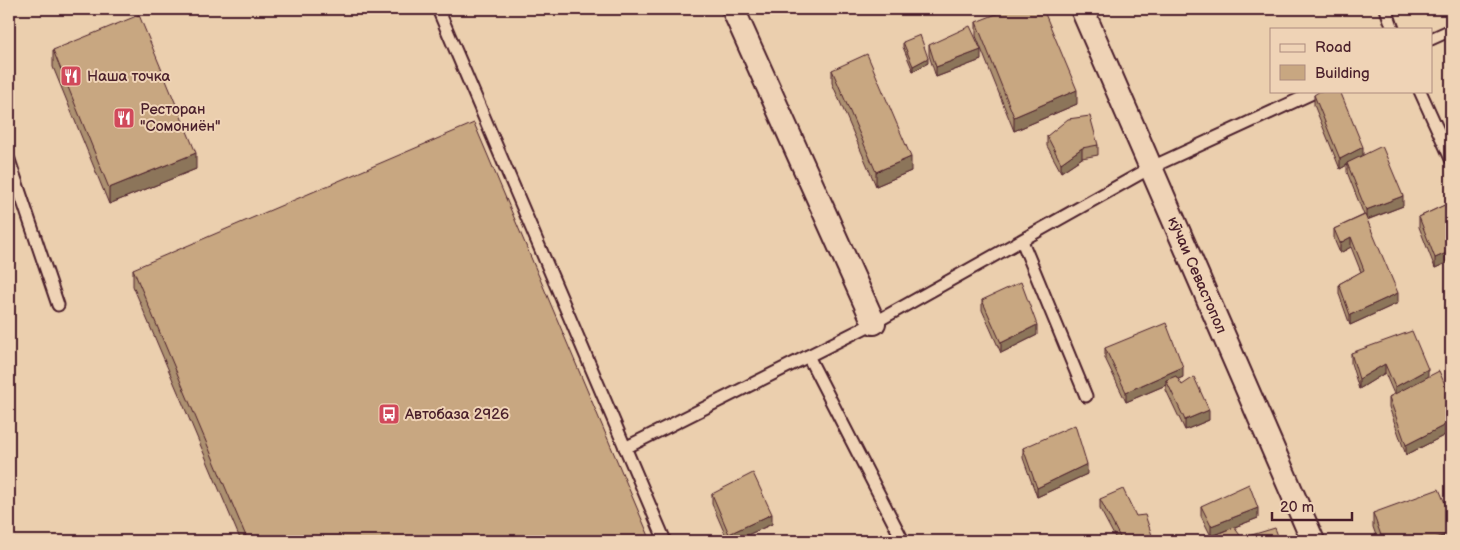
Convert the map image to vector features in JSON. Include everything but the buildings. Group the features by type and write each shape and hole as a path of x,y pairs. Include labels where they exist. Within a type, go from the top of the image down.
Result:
{"street":[{"path":"733,9 874,323"},
{"name":"кӯчаи Севастопол","path":"1082,9 1313,541"}],"lane":[{"path":"438,9 665,541"},
{"path":"1386,9 1393,28"},
{"path":"1432,39 1451,30"},
{"path":"625,448 874,323 1152,167 1315,92"},
{"path":"1420,92 1451,159"},
{"path":"9,160 58,305"},
{"path":"1022,241 1086,396"},
{"path":"808,356 903,541"}],"place":[{"name":"Наша точка","path":"71,76"},
{"name":"Ресторан \"Сомониён\"","path":"124,118"},
{"name":"Автобаза 2926","path":"389,414"}]}
